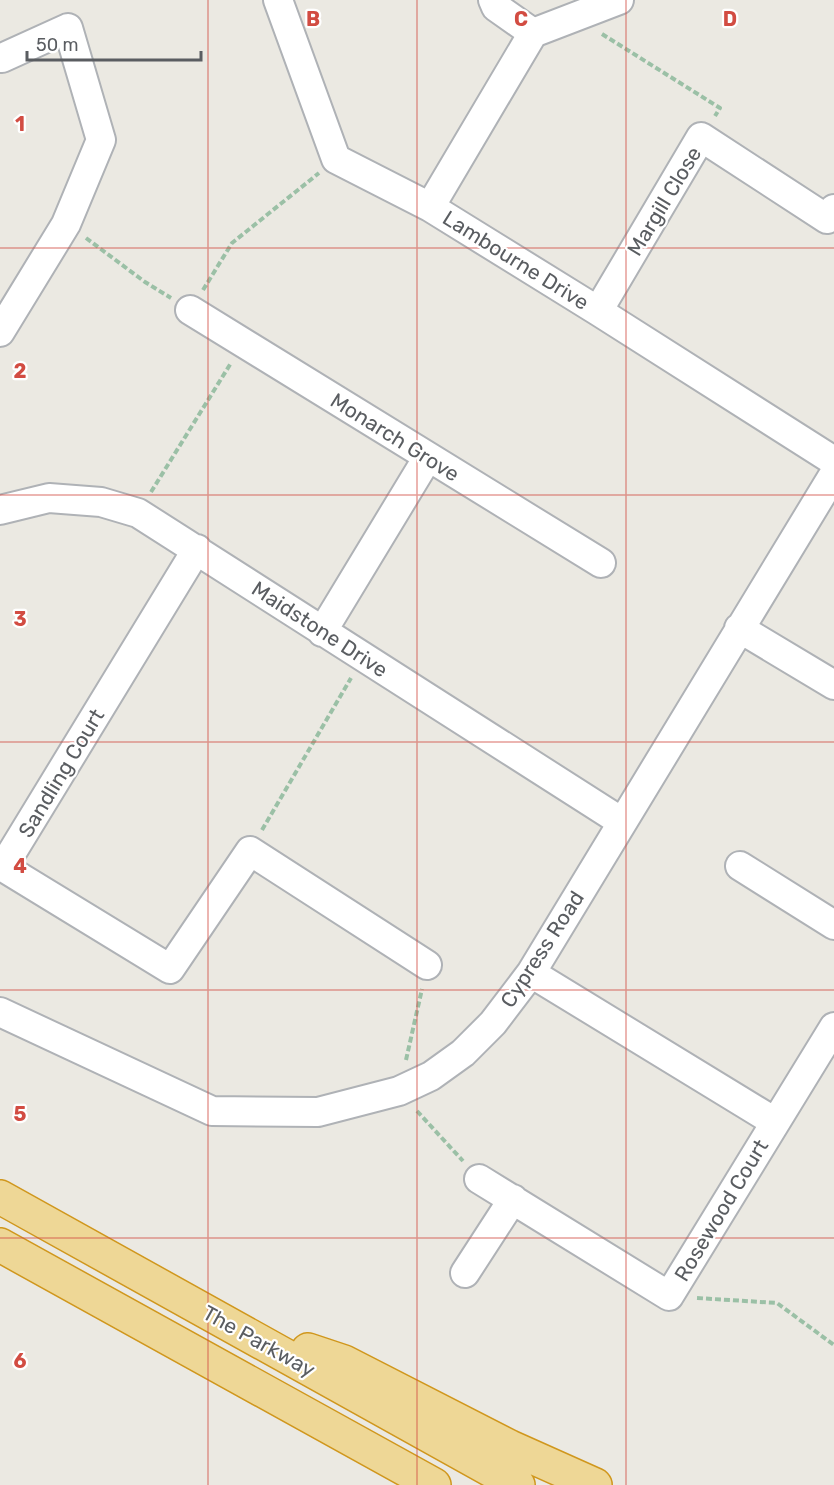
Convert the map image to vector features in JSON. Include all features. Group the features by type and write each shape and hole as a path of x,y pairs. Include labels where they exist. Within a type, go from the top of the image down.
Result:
{"highway":[{"name":"The Parkway","path":"0,1197 518,1485"},
{"name":"The Parkway","path":"0,1245 434,1485"},
{"path":"226,1324 344,1362 510,1447 595,1485"},
{"path":"245,1381 397,1485"}],"street":[{"path":"278,0 336,159"},
{"path":"493,0 496,7 533,33"},
{"path":"430,207 533,33 619,0"},
{"path":"0,332 66,224 101,140 68,28 2,58"},
{"name":"Margill Close","path":"598,311 701,137 827,219 834,208"},
{"name":"Lambourne Drive","path":"336,159 430,207 834,461"},
{"name":"Monarch Grove","path":"190,310 601,563"},
{"path":"322,632 428,457"},
{"name":"Cypress Road","path":"0,1012 212,1111 318,1112 399,1091 431,1076 463,1053 493,1023 531,973 834,474"},
{"name":"Maidstone Drive","path":"0,510 49,498 101,502 138,513 622,822"},
{"name":"Sandling Court","path":"197,549 3,867 170,969 250,852"},
{"path":"740,628 834,685"},
{"path":"250,852 427,965"},
{"path":"740,866 834,925"},
{"path":"531,973 775,1122"},
{"name":"Rosewood Court","path":"479,1179 669,1296 834,1027"},
{"path":"465,1273 513,1200"}],"path":[{"path":"574,17 720,108 701,137"},
{"path":"66,224 145,282 190,310 232,243 336,159"},
{"path":"138,513 244,344"},
{"path":"250,852 363,656"},
{"path":"669,1296 777,1303 834,1345"}]}
